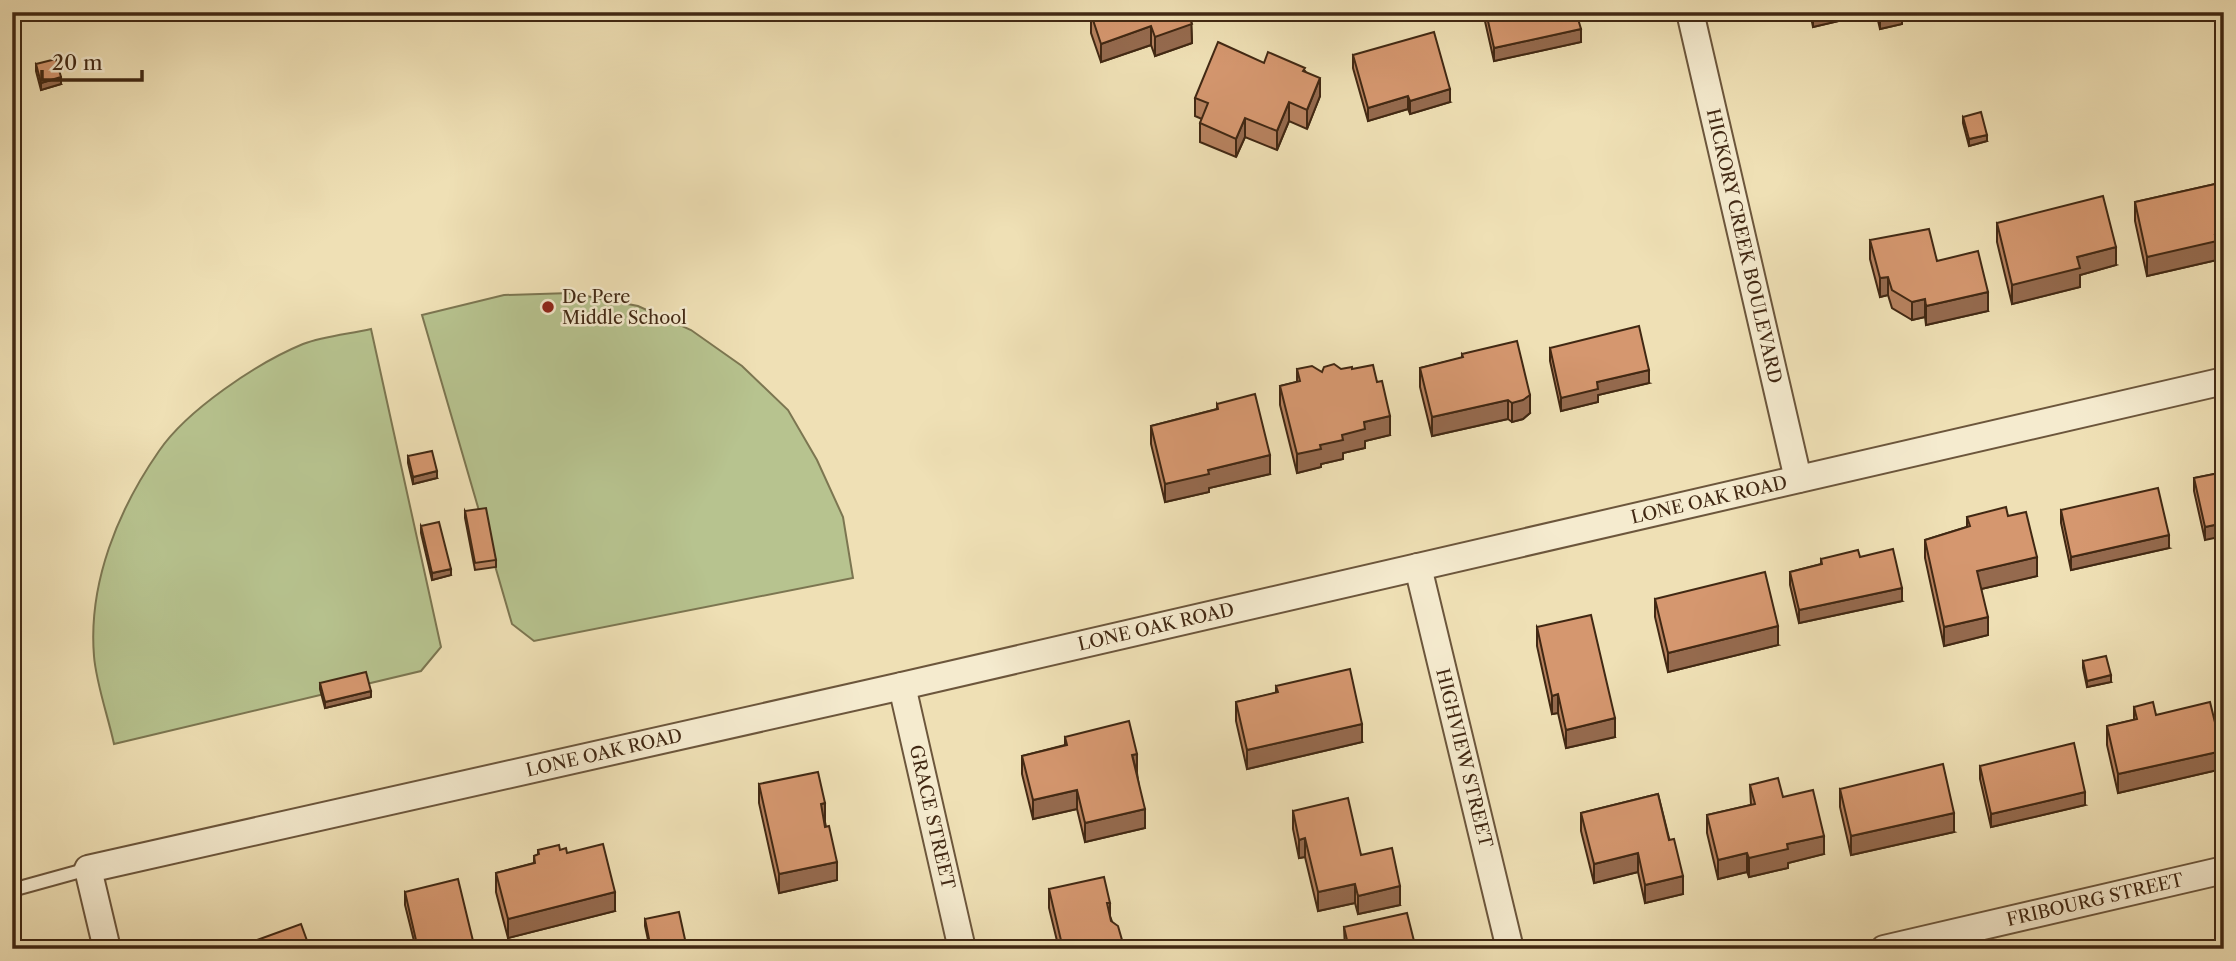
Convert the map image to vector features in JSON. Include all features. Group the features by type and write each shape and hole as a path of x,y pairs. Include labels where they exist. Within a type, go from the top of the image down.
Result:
{"street":[{"name":"HICKORY CREEK BOULEVARD","path":"1690,12 1798,479"},
{"name":"LONE OAK ROAD","path":"88,870 902,686 2224,381"},
{"name":"HIGHVIEW STREET","path":"1418,567 1510,949"},
{"name":"GRACE STREET","path":"902,686 962,949"},
{"path":"88,870 107,949"},
{"name":"FRIBOURG STREET","path":"1884,949 2224,870"}],"lane":[{"path":"12,890 88,870"}],"green space":[{"path":"571,293 638,306 691,330 742,366 788,410 817,460 843,517 853,578 534,641 512,624 422,315 504,295"},
{"path":"371,329 441,647 421,671 114,744 95,666 93,629 96,601 109,548 144,474 171,435 205,404 245,375 303,344"}],"building":[{"path":"1190,12 1188,14 1192,24 1155,37 1151,26 1101,44 1091,14"},
{"path":"1486,12 1576,12 1581,29 1494,48"},
{"path":"1434,32 1450,89 1410,101 1408,96 1368,108 1353,55"},
{"path":"1218,42 1264,63 1268,52 1305,68 1303,71 1320,78 1307,110 1289,102 1277,131 1245,118 1236,139 1200,123 1208,103 1195,98"},
{"path":"56,59 61,77 41,83 36,64"},
{"path":"1981,112 1987,135 1969,139 1963,117"},
{"path":"2224,182 2224,233 2215,235 2217,241 2147,257 2135,202"},
{"path":"2103,196 2116,247 2077,257 2080,268 2012,285 1997,223"},
{"path":"1929,229 1937,261 1978,251 1988,292 1926,306 1925,299 1912,302 1892,290 1888,277 1880,278 1870,240"},
{"path":"1639,326 1649,370 1597,382 1598,389 1561,398 1550,348"},
{"path":"1517,341 1530,395 1512,403 1508,400 1432,417 1420,368 1463,357 1462,354"},
{"path":"1334,364 1341,369 1373,365 1377,382 1382,381 1390,416 1364,422 1365,429 1342,435 1343,440 1320,445 1321,449 1297,454 1280,386 1300,381 1297,369 1312,366 1322,372 1324,367"},
{"path":"1255,394 1270,455 1165,484 1151,426 1218,409 1217,404"},
{"path":"432,451 437,471 413,477 408,456"},
{"path":"2224,472 2224,523 2205,527 2194,478"},
{"path":"2158,488 2169,535 2071,557 2061,510"},
{"path":"2006,507 2008,516 2026,512 2037,557 1977,571 1988,617 1944,627 1925,540 1970,526 1967,517"},
{"path":"486,508 496,560 475,563 465,511"},
{"path":"439,522 451,569 432,573 421,526"},
{"path":"1893,549 1902,588 1799,610 1790,572 1822,564 1821,559 1858,550 1860,557"},
{"path":"1765,572 1778,626 1668,653 1655,599"},
{"path":"1591,615 1615,718 1566,730 1558,694 1552,696 1537,627"},
{"path":"2106,656 2111,675 2087,681 2083,661"},
{"path":"1350,669 1362,724 1247,750 1236,702 1278,692 1276,686"},
{"path":"366,672 371,691 325,702 320,683"},
{"path":"2153,702 2156,715 2210,702 2222,751 2118,774 2107,726 2137,719 2134,707"},
{"path":"1129,721 1137,754 1132,755 1145,809 1085,823 1077,790 1033,800 1022,756 1067,745 1065,737"},
{"path":"2074,743 2085,792 1991,814 1980,766"},
{"path":"1943,764 1954,813 1851,836 1840,789"},
{"path":"818,772 825,803 821,804 825,827 829,826 837,862 779,874 759,784"},
{"path":"1778,778 1783,797 1813,790 1824,836 1787,844 1788,849 1749,858 1747,853 1718,860 1707,815 1755,804 1750,785"},
{"path":"1658,794 1669,840 1674,839 1683,876 1645,885 1638,853 1594,864 1581,813"},
{"path":"1348,798 1361,855 1392,848 1400,886 1358,896 1355,884 1318,892 1305,838 1299,840 1293,811"},
{"path":"603,844 615,892 508,919 496,873 535,863 534,856 539,854 538,850 559,845 560,850 566,848 567,853"},
{"path":"1104,877 1111,921 1118,926 1122,940 1121,949 1063,949 1049,889"},
{"path":"458,879 474,945 458,949 418,949 405,892"},
{"path":"679,912 686,944 651,949 645,919"},
{"path":"1407,913 1416,949 1349,949 1344,927"},
{"path":"301,924 310,949 250,949 249,943"},
{"path":"853,942 855,949 825,949"}],"place":[{"name":"De Pere Middle School","path":"548,307"}]}
